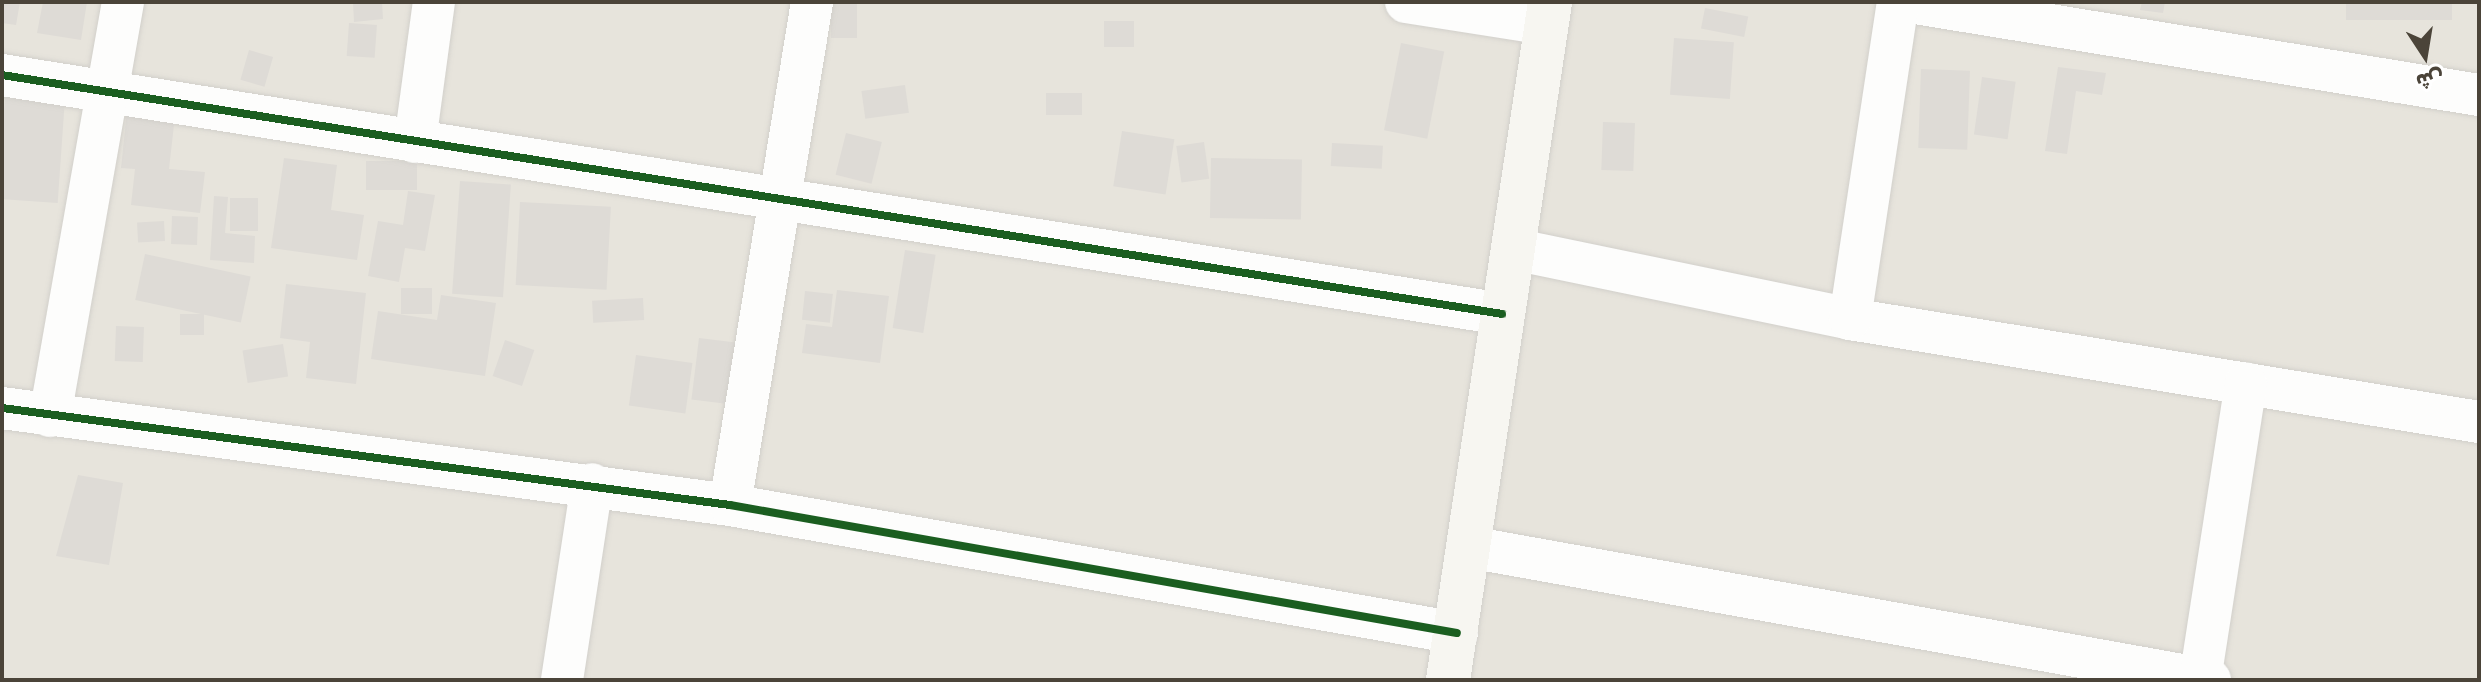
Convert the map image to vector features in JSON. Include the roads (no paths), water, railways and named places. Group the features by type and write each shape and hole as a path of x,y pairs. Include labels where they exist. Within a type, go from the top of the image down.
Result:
{"street":[{"path":"50,416 123,2"},
{"path":"415,142 434,2"},
{"path":"730,505 812,2"},
{"path":"1406,2 1548,13 1448,680"},
{"path":"1850,319 1898,2"},
{"path":"1909,2 2479,95"},
{"path":"2,75 1502,314"},
{"path":"1513,249 1850,319 2479,422"},
{"path":"1469,547 2203,679 2246,384"},
{"path":"2,408 592,484 730,505 1457,633"},
{"path":"562,680 592,484"}]}
